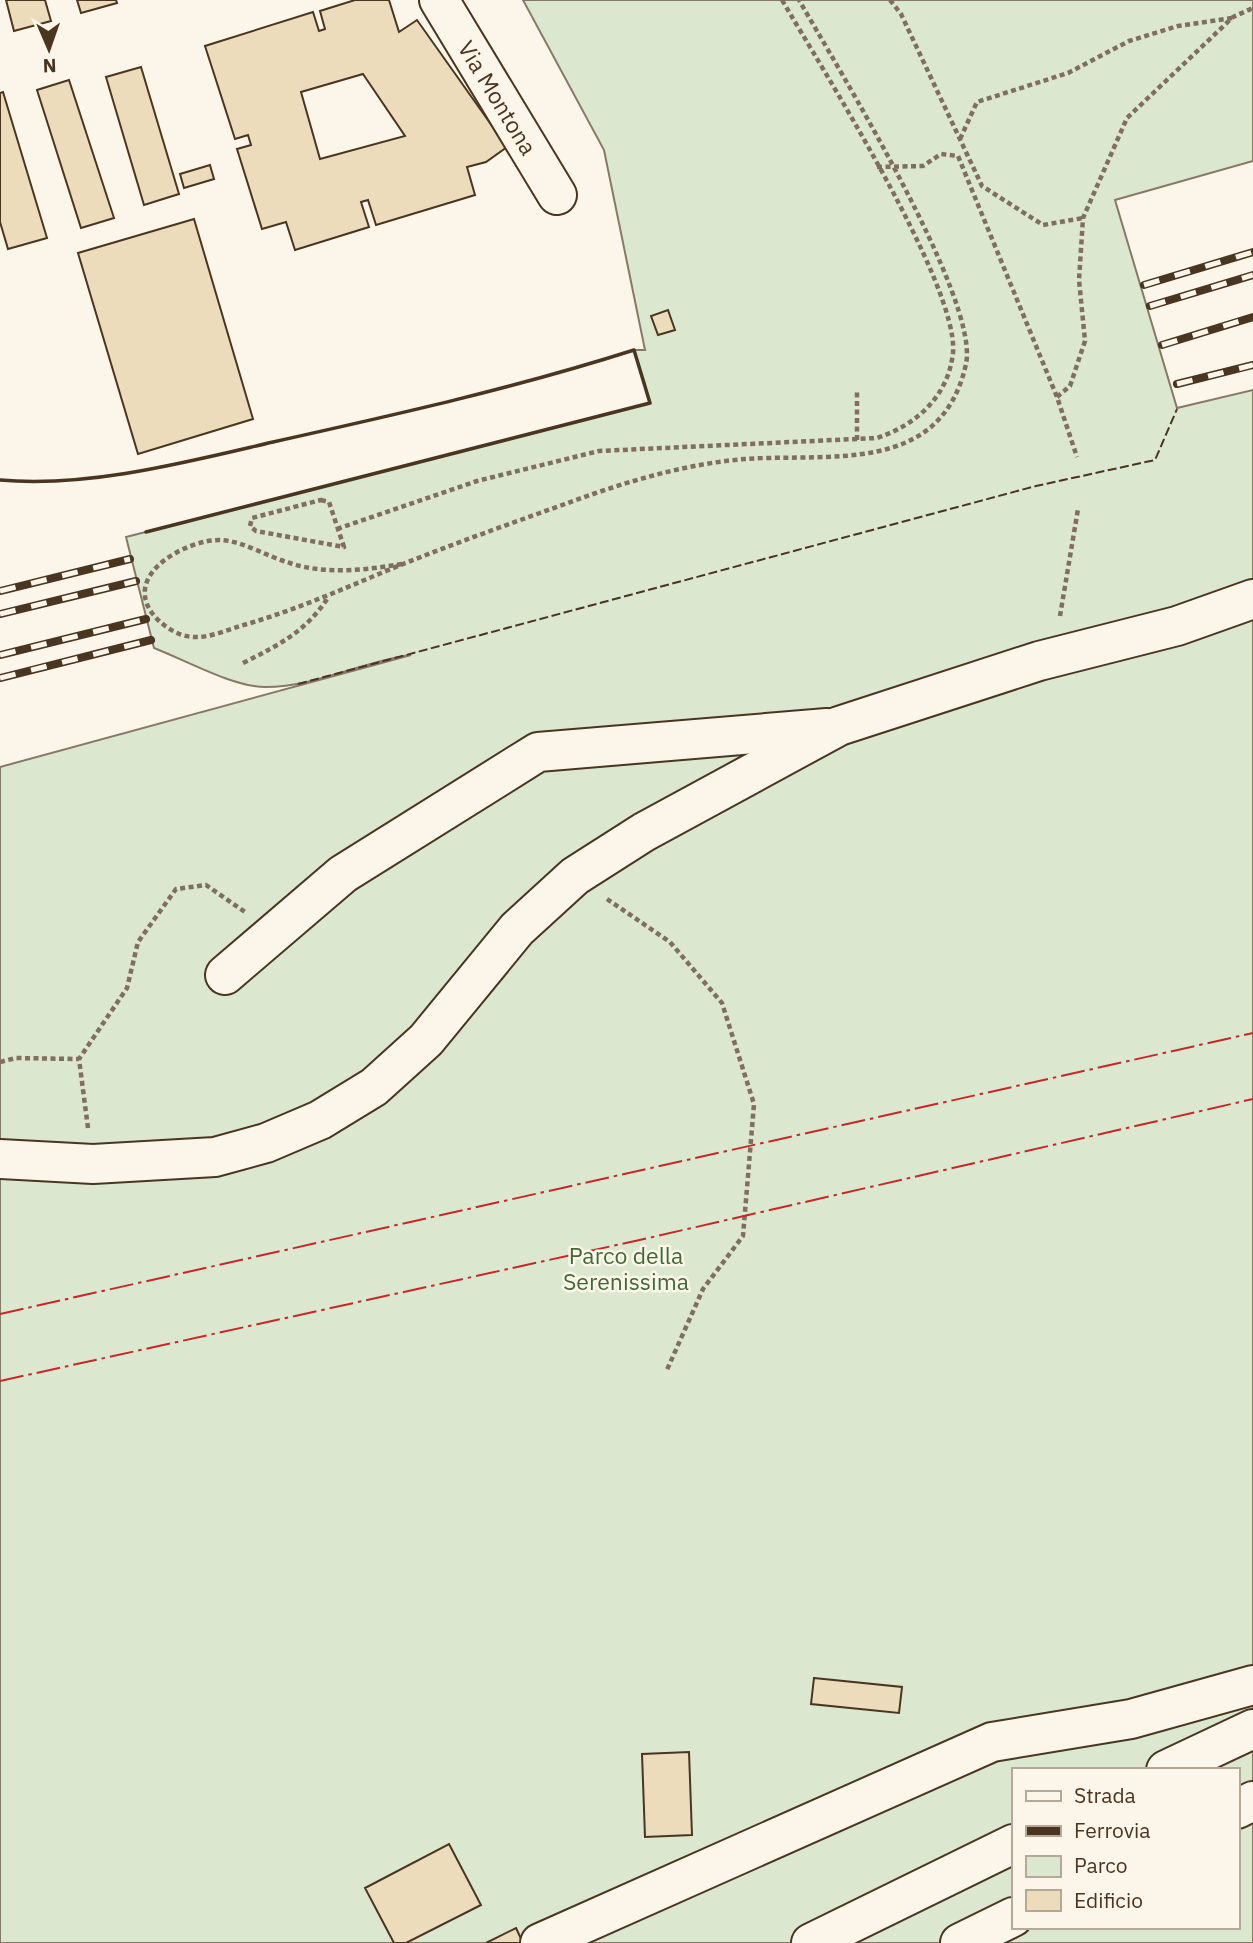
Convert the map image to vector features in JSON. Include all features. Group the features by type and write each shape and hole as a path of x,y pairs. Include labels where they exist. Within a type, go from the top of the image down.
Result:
{"main road":[{"name":"Via Montona","path":"439,0 557,195"},
{"path":"0,1160 93,1164 215,1157 266,1143 320,1120 374,1087 426,1041 517,929 575,876 644,832 839,726 1039,661 1177,626 1253,599"},
{"path":"225,975 343,874 538,752 839,726"},
{"path":"540,1943 992,1742 1131,1719 1253,1685"},
{"path":"1170,1768 1253,1729"},
{"path":"811,1943 1012,1844"},
{"path":"960,1943 1012,1917"}],"path":[{"path":"337,528 477,481 599,451 857,440 898,431 922,416 935,400 950,370 952,330 931,271 877,167 782,0"},
{"path":"402,565 344,571 295,565 219,540 184,547 162,560 149,580 147,599 149,607 159,620 178,634 191,638 205,636 287,613 402,565 616,485 744,459 872,454 897,448 921,435 944,412 955,394 966,363 967,345 962,319 940,259 799,0"},
{"path":"890,0 901,14 982,186 1044,225 1083,218"},
{"path":"960,139 977,102 1069,73 1129,41 1178,26 1233,17 1253,8"},
{"path":"1057,397 1070,386 1085,341 1079,280 1083,218 1127,118 1233,17"},
{"path":"877,167 923,166 941,154 958,156 1057,397 1077,457"},
{"path":"857,392 857,440"},
{"path":"321,500 329,502 337,528 344,547 256,531 250,526 252,518 321,500"},
{"path":"1039,661 1058,628 1078,509"},
{"path":"243,663 291,639 315,618 330,594"},
{"path":"575,876 670,943 722,1003 754,1104 743,1236 704,1289 666,1372"},
{"path":"93,1164 79,1059 127,988 138,942 176,889 206,885 274,932"},
{"path":"0,1062 16,1058 79,1059"}],"green space":[{"name":"Parco della Serenissima","path":"523,0 1253,0 1253,161 1115,200 1177,408 1253,390 1253,1943 0,1943 0,767 411,655 284,686 252,686 209,672 154,648 126,537 650,403 634,350 645,350 604,150"}],"building":[{"path":"6,0 45,0 51,21 14,31"},
{"path":"77,0 116,0 117,3 81,13"},
{"path":"355,0 389,0 399,32 417,20 507,147 486,162 467,167 475,195 376,225 368,200 361,202 369,227 295,250 286,222 262,229 237,149 251,145 248,135 235,139 205,46 313,12 319,31 325,29 320,11","holes":["363,74 405,136 320,159 301,92"]},
{"path":"141,67 179,194 144,205 106,77"},
{"path":"69,80 114,218 81,228 37,90"},
{"path":"3,92 47,238 8,249 0,222 0,93"},
{"path":"210,165 214,179 184,188 180,174"},
{"path":"194,219 253,419 138,454 78,253"},
{"path":"668,310 675,330 658,335 651,316"},
{"path":"814,1678 902,1687 899,1713 811,1704"},
{"path":"689,1752 692,1835 645,1837 642,1754"},
{"path":"449,1844 481,1905 406,1943 394,1943 365,1888"},
{"path":"516,1928 523,1943 486,1943"}],"railway":[{"path":"1144,285 1253,252"},
{"path":"1150,306 1253,275"},
{"path":"1162,345 1253,317"},
{"path":"1177,384 1253,365"},
{"path":"0,591 130,559"},
{"path":"0,614 136,581"},
{"path":"0,655 146,619"},
{"path":"0,678 151,640"}],"fence":[{"path":"298,684 1036,486 1155,460 1177,409"}],"wall":[{"path":"0,480 68,480 172,465 454,400 634,350 650,403 146,532"}],"power":[{"path":"0,1314 1253,1033"},
{"path":"0,1381 644,1239 1253,1099"}]}
